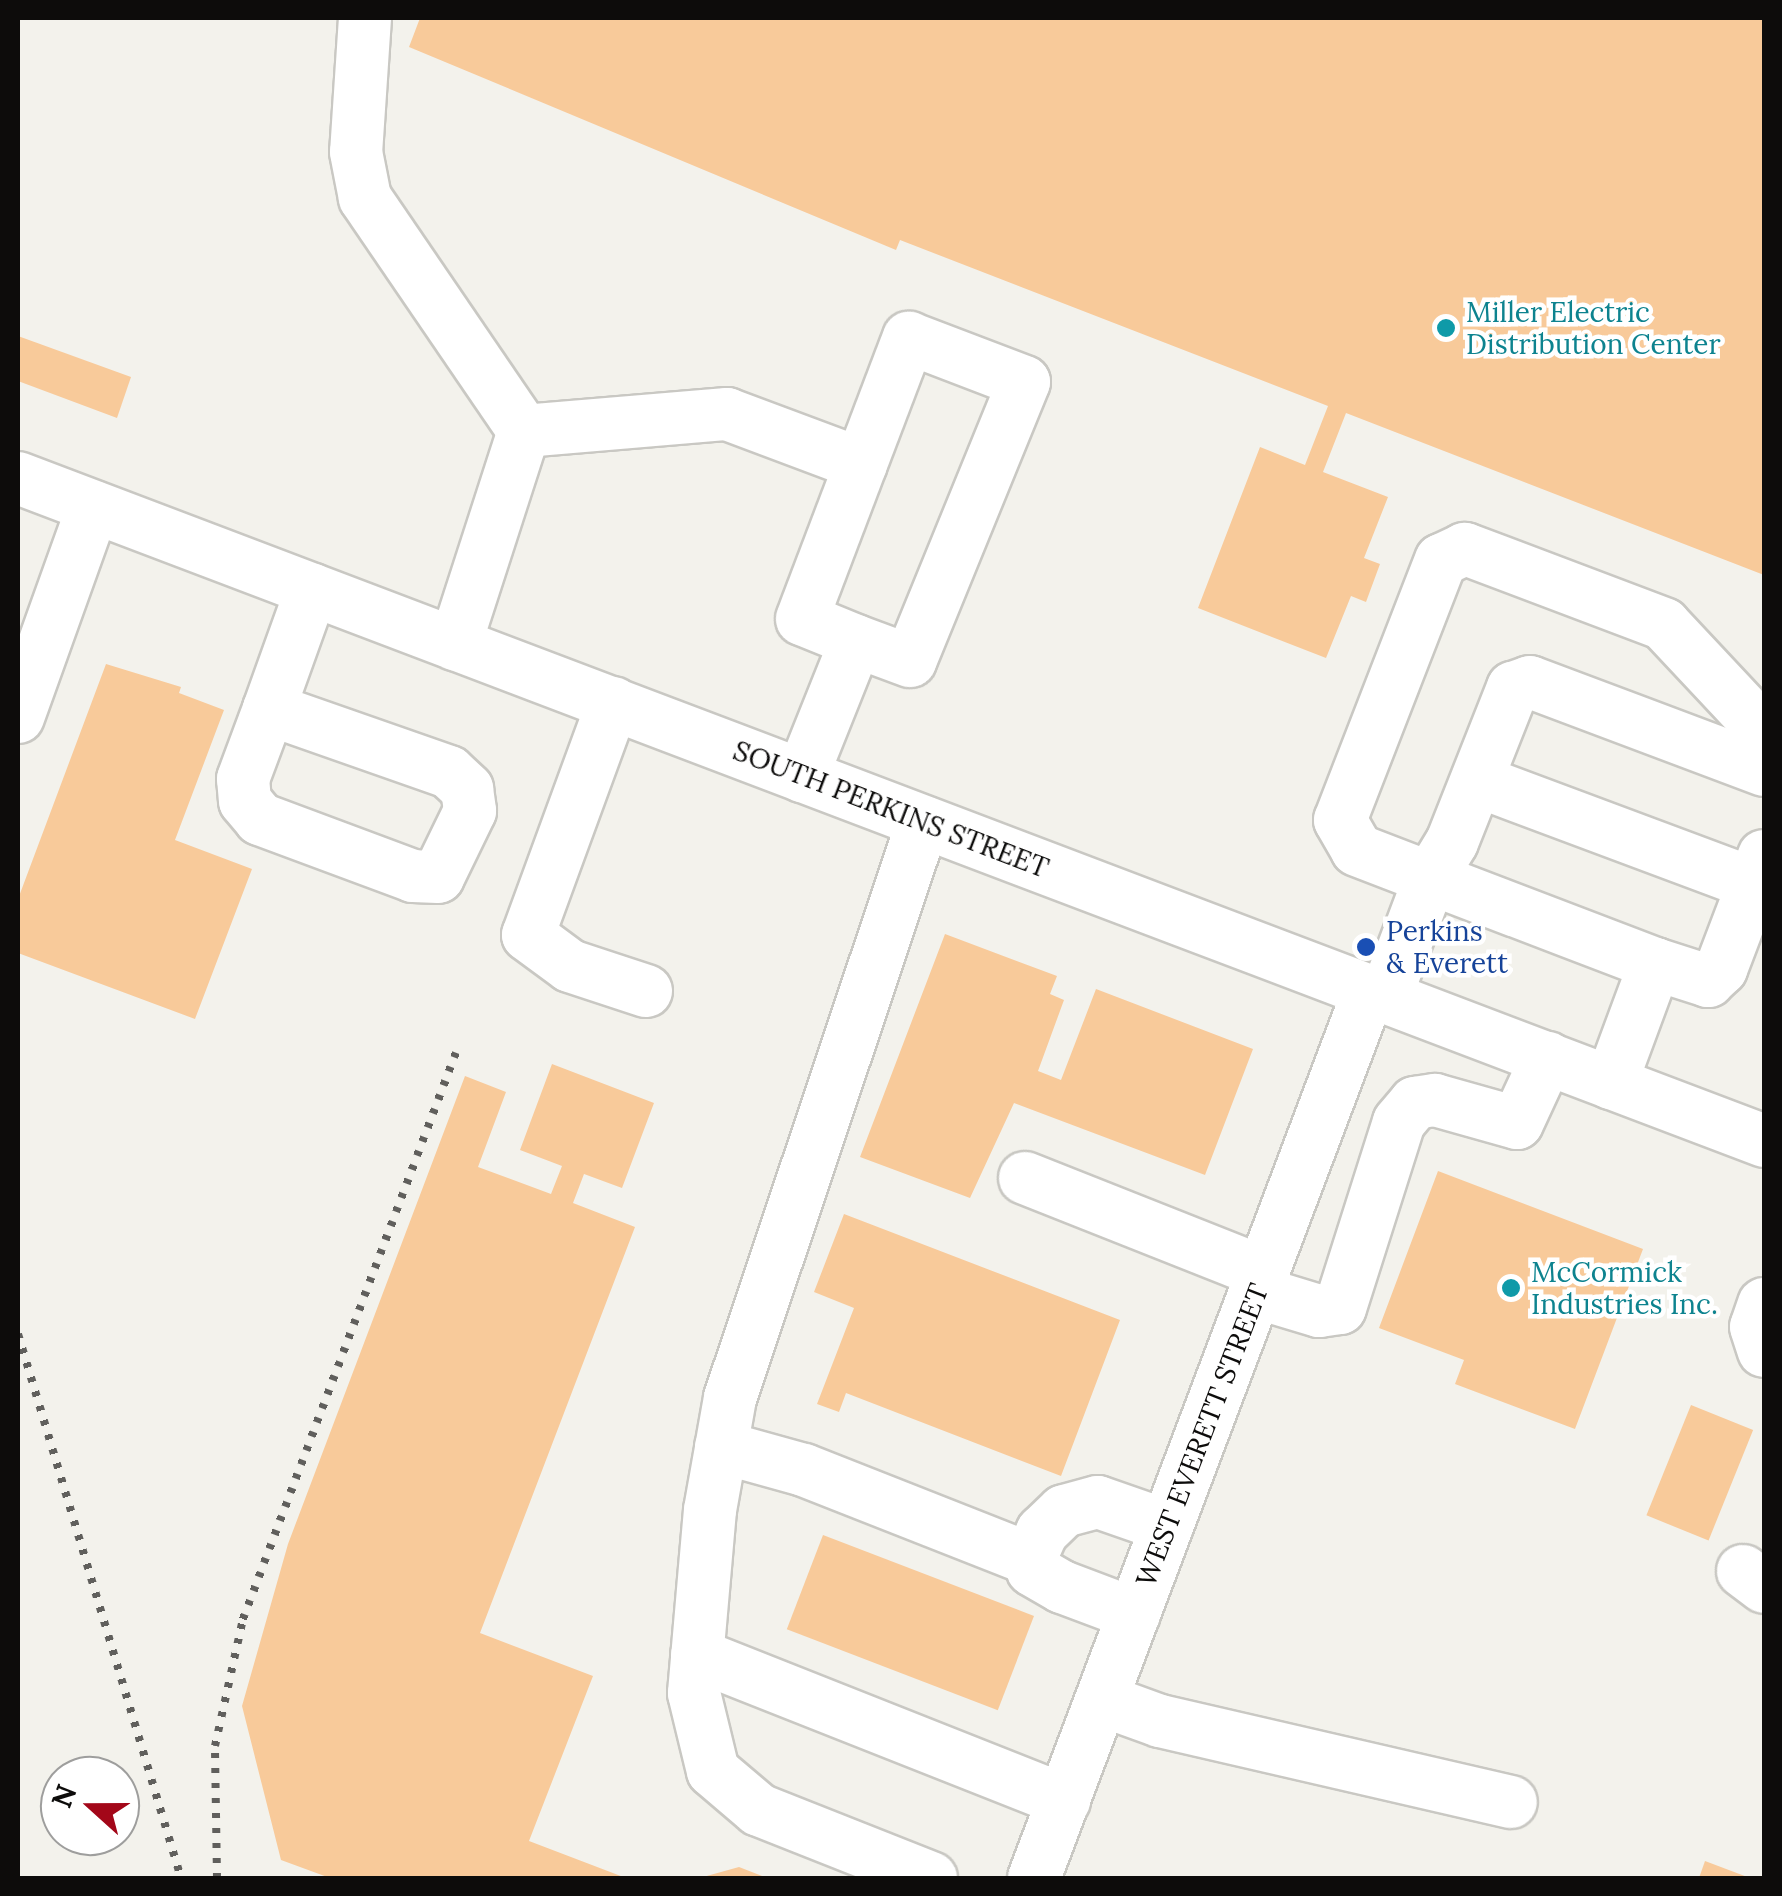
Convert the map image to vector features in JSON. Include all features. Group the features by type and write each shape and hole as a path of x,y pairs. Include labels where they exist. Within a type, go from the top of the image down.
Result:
{"street":[{"path":"366,18 356,152 365,198 524,431"},
{"path":"909,338 1024,382 910,661 856,641 802,619 909,338"},
{"path":"524,431 727,414 861,464"},
{"path":"455,644 524,431"},
{"name":"SOUTH PERKINS STREET","path":"18,478 1764,1141"},
{"path":"18,717 93,507"},
{"path":"1478,781 1759,870 1722,969 1708,982 1356,850 1340,820 1441,560 1465,549 1664,624 1764,731"},
{"path":"268,709 312,590"},
{"path":"802,776 856,641"},
{"name":"WEST EVERETT STREET","path":"1034,1878 1260,1282 1377,994 1478,781 1513,688 1530,682 1764,770"},
{"path":"612,703 528,935 570,966 646,990"},
{"path":"923,822 730,1398 694,1693 713,1771 758,1810 932,1878"},
{"path":"1611,1083 1655,964"},
{"path":"1025,1178 1319,1311 1340,1308 1399,1122 1415,1104 1434,1100 1517,1122 1547,1058"},
{"path":"1764,1304 1756,1327 1764,1351"},
{"path":"721,1447 804,1470 1030,1559"},
{"path":"1134,1614 1062,1587 1034,1570 1030,1559 1042,1532 1064,1510 1098,1502 1167,1526"},
{"path":"696,1655 1064,1800"},
{"path":"1102,1700 1160,1721 1511,1802"}],"building":[{"name":"Miller Electric Distribution Center","path":"420,18 1764,18 1764,575 1346,413 1323,472 1388,497 1364,558 1380,564 1366,602 1351,596 1326,658 1198,608 1260,447 1305,465 1328,406 900,240 896,250 409,47"},
{"path":"18,336 131,377 117,418 18,381"},
{"path":"106,664 181,687 179,693 224,710 175,840 252,869 195,1019 18,953 18,899"},
{"path":"945,934 1057,976 1050,994 1064,1000 1038,1071 1061,1080 1096,989 1253,1049 1205,1175 1014,1103 970,1198 860,1157"},
{"path":"552,1064 654,1103 622,1188 584,1174 573,1203 635,1227 480,1633 593,1676 529,1841 626,1878 330,1878 281,1860 242,1706 288,1544 465,1076 506,1092 478,1167 551,1194 562,1166 520,1150"},
{"name":"McCormick Industries Inc.","path":"1438,1171 1643,1249 1575,1429 1455,1384 1464,1360 1379,1328"},
{"path":"844,1214 1120,1320 1061,1476 846,1393 839,1412 817,1404 854,1308 814,1292"},
{"path":"1691,1405 1753,1430 1709,1540 1646,1515"},
{"path":"823,1535 1034,1616 998,1710 787,1629"},
{"path":"1705,1861 1750,1878 1699,1878"},
{"path":"739,1867 767,1878 703,1878 703,1877"}],"railway":[{"path":"217,1878 215,1746 243,1619 458,1047"},
{"path":"18,1334 181,1878"}],"place":[{"name":"Miller Electric Distribution Center","path":"1446,328"},
{"name":"Perkins & Everett","path":"1366,947"},
{"name":"McCormick Industries Inc.","path":"1511,1288"}]}
